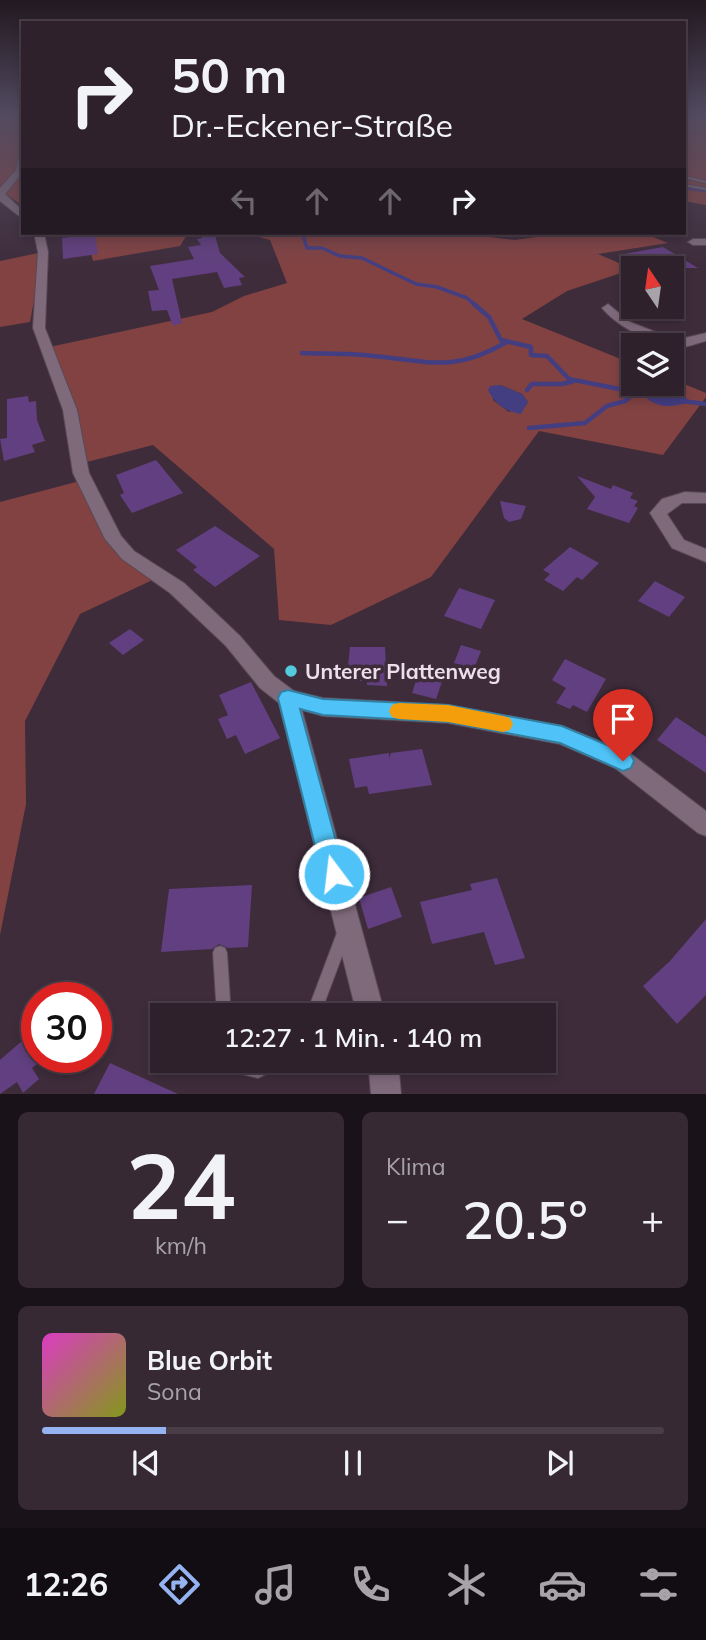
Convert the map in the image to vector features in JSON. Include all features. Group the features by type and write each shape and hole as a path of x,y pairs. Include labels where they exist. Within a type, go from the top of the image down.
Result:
{"street":[{"path":"21,166 0,194 6,203 21,214"},
{"path":"39,235 43,252 39,328 70,410 82,473 114,539 128,555 177,588 233,641 267,682 288,698 323,707 448,713 562,735 623,761 706,825"},
{"path":"693,242 706,242"},
{"path":"608,308 626,324 675,344 706,337"},
{"path":"706,498 686,496 667,502 658,513 678,544 706,556"},
{"path":"288,698 368,1003"},
{"path":"384,1073 386,1094"}],"lane":[{"path":"686,177 706,182"},
{"path":"686,185 706,189"},
{"path":"317,1003 347,924"},
{"path":"220,953 223,1003"}],"shaded area":[{"path":"0,165 21,165 21,205 0,190"},
{"path":"686,165 706,165 706,205 686,201"},
{"path":"86,235 187,235 180,246 93,261"},
{"path":"252,235 473,235 515,240 551,235 648,235 668,243 598,254 621,264 621,273 567,291 522,319 621,359 621,396 684,396 684,384 706,393 706,397 663,455 539,431 431,577 331,625 279,620 274,549 153,445 87,462 83,477 45,348 212,312 244,296 287,283 270,240","holes":["500,385 522,394 528,402 509,412 493,400"]},
{"path":"43,252 30,322 0,327 0,261"},
{"path":"500,385 522,394 528,402 521,414 506,409 494,399 488,390 490,386"},
{"path":"684,394 689,402 668,406 647,399 649,396"},
{"path":"83,477 114,539 161,576 80,614 25,721 26,804 0,935 0,502 76,482"}],"building":[{"path":"95,235 98,254 63,259 62,238"},
{"path":"201,235 215,235 220,253 245,277 239,278 242,285 224,288 217,272 172,279 182,323 173,326 167,310 152,311 148,291 159,290 150,266 194,259 188,247 201,245 197,239 202,238"},
{"path":"663,247 678,256 630,256 624,254"},
{"path":"684,260 698,268 684,268"},
{"path":"28,396 29,402 36,401 37,420 45,441 32,445 35,452 4,461 0,439 7,438 7,399"},
{"path":"156,460 183,493 132,513 120,495 124,493 116,475"},
{"path":"577,476 611,489 613,485 633,493 630,498 638,501 634,506 638,508 629,523 587,509 595,497"},
{"path":"500,501 526,506 521,519 509,522 504,518"},
{"path":"215,526 260,556 215,587 193,570 197,567 176,550"},
{"path":"570,547 599,563 582,580 577,577 563,591 544,580 550,574 543,570"},
{"path":"655,581 685,597 669,617 638,601"},
{"path":"459,588 495,600 481,629 444,616"},
{"path":"130,629 144,640 123,655 109,643"},
{"path":"461,645 481,651 474,669 454,663"},
{"path":"350,647 385,647 387,686 367,685 367,681 353,681 353,675 347,675"},
{"path":"565,659 606,679 587,712 573,705 570,709 556,703 566,688 552,680"},
{"path":"418,675 442,682 436,699 412,693"},
{"path":"251,682 280,738 245,754 236,735 227,739 218,719 228,715 219,695"},
{"path":"676,717 706,737 706,773 657,740"},
{"path":"422,749 432,785 369,794 367,786 355,788 349,759 389,753 389,758 391,753"},
{"path":"497,878 525,958 495,965 484,932 432,944 420,902 472,890 470,884"},
{"path":"252,885 248,947 228,948 219,944 212,949 161,952 169,889"},
{"path":"391,887 402,917 368,929 359,898"},
{"path":"706,919 706,995 677,1024 643,986 670,961"},
{"path":"21,1042 21,1073 35,1073 39,1079 23,1093 17,1082 0,1094 0,1060"},
{"path":"112,1064 178,1094 94,1094 105,1073 112,1073"}],"waterway":[{"path":"686,188 706,191"},
{"path":"303,235 307,248 322,248 340,256 362,258 416,284 437,287 467,298 476,306"},
{"path":"474,304 489,317 501,340 531,347 531,355 547,356 569,379 621,389"},
{"path":"302,353 355,354 440,363 470,358 505,343"},
{"path":"527,390 532,384 562,384 574,381"},
{"path":"529,428 585,423 607,406 625,401 631,396"},
{"path":"682,401 706,404"}],"slow traffic":[{"path":"399,711 448,713 503,724"}],"place":[{"name":"Unterer Plattenweg","path":"291,671"}],"route":[{"path":"334,874 288,698 323,707 448,713 562,735 623,761"}]}
